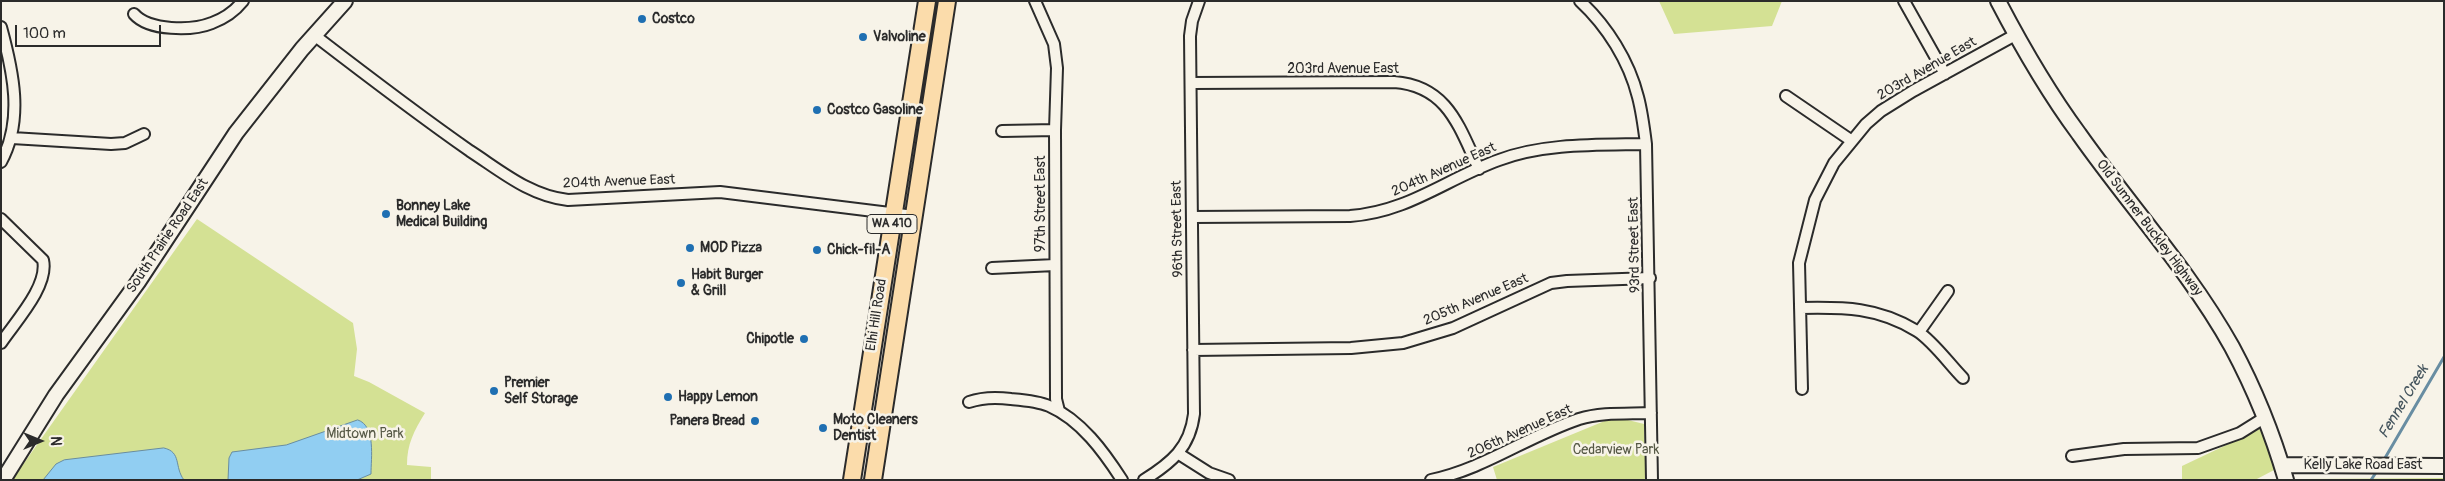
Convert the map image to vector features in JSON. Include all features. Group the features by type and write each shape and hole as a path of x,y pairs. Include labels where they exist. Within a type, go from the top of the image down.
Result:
{"main road":[{"name":"Elhi Hill Road","path":"852,480 927,1"},
{"name":"Elhi Hill Road","path":"873,480 946,1"}],"street":[{"path":"134,14 139,20 156,25 199,26 218,20 243,1"},
{"name":"South Prairie Road East","path":"4,480 56,395 138,282 236,134 314,35 345,1"},
{"name":"97th Street East","path":"1035,1 1054,44 1057,68 1055,266 1056,399 1059,411"},
{"name":"96th Street East","path":"1180,454 1187,441 1193,420 1190,36 1192,21 1199,1"},
{"name":"93rd Street East","path":"1580,1 1599,21 1613,40 1632,79 1638,97 1646,144 1650,278 1652,480"},
{"path":"1904,1 1945,74"},
{"name":"Old Sumner Buckley Highway","path":"1998,1 2015,35 2078,133 2161,242 2211,312 2232,348 2264,418 2286,480"},
{"path":"1,27 14,87 15,103 12,138 1,162"},
{"name":"204th Avenue East","path":"314,35 428,122 516,181 549,197 568,200 720,192 914,216"},
{"name":"203rd Avenue East","path":"1802,389 1799,263 1810,217 1825,180 1834,164 1852,141 1881,111 2015,35"},
{"name":"203rd Avenue East","path":"1191,83 1394,82 1417,86 1436,96 1452,113 1479,169"},
{"path":"1786,96 1852,141"},
{"path":"1002,131 1055,130"},
{"path":"12,138 111,144 125,143 144,134"},
{"name":"204th Avenue East","path":"1192,217 1350,216 1376,213 1407,203 1511,156 1592,145 1646,144"},
{"path":"1,219 43,260 45,269 41,283 1,343"},
{"path":"992,268 1055,266"},
{"name":"205th Avenue East","path":"1193,350 1386,346 1420,339 1453,328 1551,284 1567,280 1650,278"},
{"path":"1919,332 1948,292"},
{"path":"1800,308 1844,306 1884,315 1919,332 1963,378"},
{"path":"969,402 982,398 1016,399 1048,405 1059,411 1096,444 1122,480"},
{"name":"206th Avenue East","path":"1431,480 1460,473 1547,432 1580,419 1606,414 1651,413"},
{"path":"2072,456 2124,449 2198,448 2240,433 2264,418"},
{"path":"1144,480 1165,467 1180,454 1210,473 1229,480"},
{"name":"Kelly Lake Road East","path":"2282,465 2444,466"}],"green space":[{"path":"1659,1 1782,1 1772,26 1674,34"},
{"name":"Midtown Park","path":"197,219 353,323 357,349 354,376 369,382 425,413 412,438 408,451 407,465 431,467 431,480 12,480"},
{"name":"Cedarview Park","path":"1620,418 1644,424 1646,480 1497,480 1493,467 1607,420"},
{"path":"2260,429 2276,469 2255,480 2182,480 2182,466"},
{"path":"2444,478 2444,480 2303,479"}],"water":[{"path":"358,420 364,423 370,436 372,451 371,474 357,480 228,480 229,458 232,452 286,445"},
{"path":"164,448 170,450 176,456 179,470 184,480 43,480 56,464 64,460"}],"waterway":[{"name":"Fennel Creek","path":"2385,458 2444,357"},
{"name":"Fennel Creek","path":"2371,480 2375,474"}],"place":[{"name":"Costco","path":"642,19"},
{"name":"Valvoline","path":"863,37"},
{"name":"Costco Gasoline","path":"817,110"},
{"name":"Bonney Lake Medical Building","path":"386,214"},
{"name":"MOD Pizza","path":"690,248"},
{"name":"Chick-fil-A","path":"817,250"},
{"name":"Habit Burger & Grill","path":"681,283"},
{"name":"Chipotle","path":"804,339"},
{"name":"Premier Self Storage","path":"494,391"},
{"name":"Happy Lemon","path":"668,397"},
{"name":"Panera Bread","path":"755,421"},
{"name":"Moto Cleaners Dentist","path":"823,428"}]}
